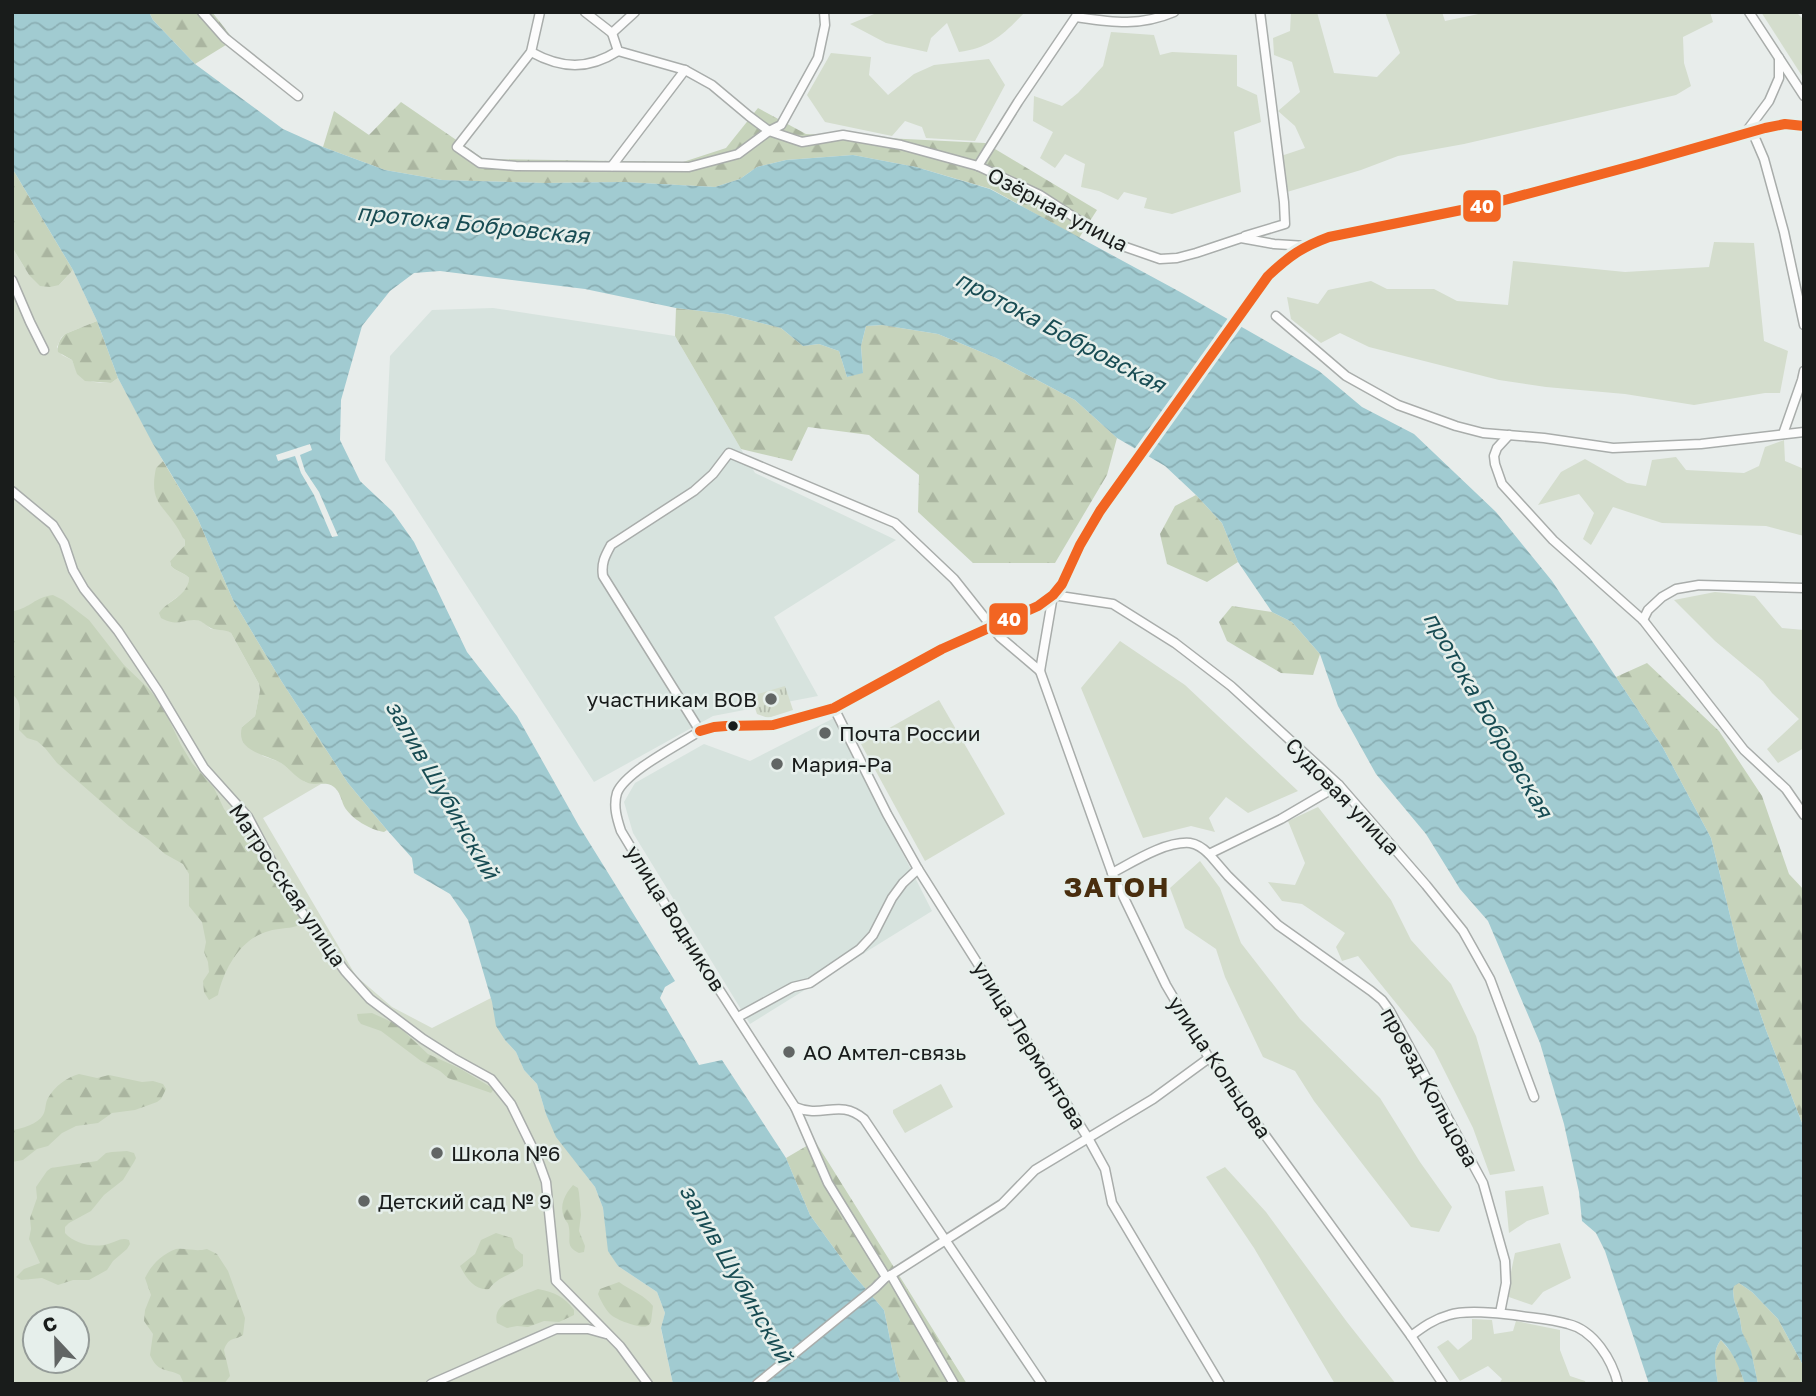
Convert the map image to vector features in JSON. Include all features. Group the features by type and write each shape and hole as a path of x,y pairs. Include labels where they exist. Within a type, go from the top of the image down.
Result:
{"street":[{"path":"202,12 225,38 298,96"},
{"path":"540,12 531,52 457,147 480,163 516,166 689,167 738,154 781,125 818,58 825,24 824,12"},
{"path":"531,52 547,61 578,65 601,61 618,51 612,33 585,12"},
{"path":"612,33 635,12"},
{"path":"978,166 1077,15 1118,22 1156,20 1174,12"},
{"name":"Озёрная улица","path":"618,51 685,69 712,85 769,131 802,142 843,135 901,145 978,166 1040,195 1114,243 1160,259 1177,258 1285,224 1260,12"},
{"path":"1749,12 1804,96"},
{"path":"1749,132 1769,101 1779,78 1779,58"},
{"path":"612,166 685,69"},
{"path":"1040,671 1000,637 990,626 954,579 895,523 729,453 713,474 694,491 611,545 604,557 603,576 700,732 714,727 773,725 835,708 942,649 990,626 1038,606 1053,595 1062,584 1100,511 1253,296 1268,276 1286,259 1306,246 1329,237 1446,214 1545,190 1781,124 1804,126"},
{"path":"1749,132 1768,171 1804,325"},
{"path":"1241,237 1274,244 1306,246"},
{"path":"12,279 44,350"},
{"path":"1276,316 1346,376 1398,405 1483,433 1614,448 1701,444 1804,432"},
{"path":"1783,434 1804,371"},
{"path":"1509,435 1497,448 1494,456 1502,484 1553,540 1643,620 1744,750 1786,789 1804,815"},
{"name":"Матросская улица","path":"12,491 53,525 84,589 125,641 204,768 248,817 290,896 345,971 370,999 453,1058 491,1079 511,1104 546,1182 556,1281 620,1346 648,1384"},
{"path":"1643,620 1648,610 1676,589 1699,585 1804,589"},
{"name":"улица Кольцова","path":"1053,595 1040,671 1112,873 1166,985 1209,1058 1443,1384"},
{"name":"Судовая улица","path":"1053,595 1113,604 1175,643 1231,686 1339,785 1463,931 1490,979 1534,1097"},
{"name":"улица Лермонтова","path":"835,708 887,814 918,869 1088,1138 1105,1169 1112,1203 1220,1384"},
{"name":"улица Водников","path":"700,732 625,781 615,802 621,831 680,929 795,1107 828,1183 889,1276 954,1384"},
{"path":"1112,873 1156,850 1175,845 1190,843 1209,854 1281,819 1339,785"},
{"name":"проезд Кольцова","path":"1209,854 1278,925 1371,991 1390,1011 1483,1183 1505,1261 1506,1283 1500,1313"},
{"path":"738,1017 793,987 810,983 860,949 873,935 892,898 918,869"},
{"path":"757,1384 889,1276 1002,1204 1035,1170 1153,1100 1209,1058"},
{"path":"795,1107 805,1111 845,1108 864,1119 1042,1384"},
{"path":"1411,1336 1438,1318 1453,1313 1500,1313 1571,1324 1589,1335 1605,1350 1618,1384"},
{"path":"431,1384 556,1329 588,1329 606,1334"}],"shaded area":[{"path":"493,308 675,336 755,473 896,540 774,617 818,696 713,716 594,782 385,460 390,356 432,310"},
{"path":"834,718 932,911 750,1024 633,833 624,802 635,783 704,744 750,761"}],"green space":[{"path":"149,12 212,12 234,40 195,64 153,20"},
{"path":"879,12 1025,12 996,39 959,52 947,23 931,38 927,52 886,43 850,24"},
{"path":"1291,12 1317,12 1334,73 1377,77 1400,53 1385,12 1442,12 1445,21 1488,12 1710,12 1713,22 1683,37 1684,63 1691,86 1676,95 1464,144 1398,156 1287,192 1281,156 1305,148 1295,126 1278,111 1300,92 1292,62 1274,55 1273,38 1290,31"},
{"path":"1761,12 1796,12 1804,20 1804,79"},
{"path":"1111,32 1154,35 1160,55 1172,52 1237,55 1237,86 1257,95 1261,122 1234,132 1241,192 1172,214 1144,208 1147,198 1124,192 1118,200 1099,191 1081,187 1085,164 1065,154 1055,168 1040,158 1053,132 1033,121 1034,96 1062,106 1078,93 1103,66"},
{"path":"831,53 871,57 869,75 888,95 914,74 934,65 989,59 1005,85 975,141 926,138 922,127 905,121 892,136 825,122 807,95"},
{"path":"401,102 484,159 683,162 726,148 758,108 806,134 985,143 1097,210 1079,238 991,189 916,167 853,155 786,160 757,167 740,179 715,187 624,182 442,180 385,170 323,147 334,111 369,135"},
{"path":"12,168 73,270 59,285 40,286 29,275 12,247"},
{"path":"1714,242 1754,243 1764,341 1788,351 1780,393 1694,405 1625,394 1499,380 1369,347 1340,333 1321,343 1291,319 1287,297 1318,304 1328,290 1371,281 1387,289 1434,289 1457,301 1508,305 1513,261 1625,272 1709,267"},
{"path":"12,247 29,275 59,285 73,270 97,321 65,334 57,347 62,355 72,360 82,377 111,383 118,378 163,461 156,472 155,491 158,500 179,528 185,545 170,561 171,566 189,578 184,591 166,606 192,620 203,622 211,629 227,630 231,633 260,690 255,716 242,727 263,756 280,762 305,782 321,784 263,818 356,976 392,1007 432,1028 491,998 505,1040 516,1052 524,1070 537,1084 546,1114 595,1187 603,1208 609,1251 618,1266 657,1292 665,1313 661,1329 673,1384 12,1384"},
{"path":"676,308 726,314 781,328 803,346 819,344 839,351 847,377 863,372 861,346 866,326 882,325 938,334 996,358 1075,400 1117,438 1107,475 1055,563 973,563 918,512 919,475 869,435 808,427 792,461 741,449 675,336"},
{"path":"97,321 118,378 111,383 85,381 77,374 72,360 58,352 59,342 65,334"},
{"path":"1784,440 1785,461 1804,469 1804,536 1766,526 1662,523 1613,507 1591,545 1583,539 1594,513 1579,494 1538,505 1561,472 1585,459 1627,483 1646,486 1652,460 1676,457 1686,470 1744,473 1759,466 1765,447"},
{"path":"163,461 197,517 233,600 282,682 348,783 387,830 384,832 367,826 351,815 334,787 304,782 281,763 253,751 243,742 242,727 255,716 260,690 231,633 212,628 197,620 175,622 161,618 159,613 181,594 189,578 171,566 170,561 185,545 184,539 156,498 154,490 156,468"},
{"path":"1196,495 1222,523 1238,562 1207,582 1167,564 1160,534 1175,506"},
{"path":"1715,592 1755,596 1782,628 1804,630 1804,748 1778,763 1767,749 1799,719 1763,681 1715,641 1674,600"},
{"path":"53,595 89,620 124,665 162,705 192,763 214,788 230,817 255,838 301,917 297,926 269,931 242,947 229,965 218,995 209,1000 204,992 203,981 209,972 204,952 206,942 202,922 189,906 189,874 183,864 165,854 129,826 57,763 37,741 27,738 19,730 19,706 12,694 12,609 20,610"},
{"path":"1232,606 1272,612 1292,622 1320,654 1313,675 1281,673 1227,641 1219,622"},
{"path":"1120,641 1185,685 1298,791 1248,813 1226,797 1209,818 1215,832 1191,826 1143,838 1081,688"},
{"path":"1647,663 1719,731 1762,796 1789,874 1804,890 1804,1128 1739,952 1711,838 1662,746 1616,677"},
{"path":"785,686 793,710 768,718 757,714 751,696"},
{"path":"939,700 1005,814 925,861 861,744"},
{"path":"1318,807 1391,900 1411,940 1451,984 1476,1036 1515,1171 1490,1175 1473,1128 1434,1050 1358,956 1342,961 1336,947 1345,933 1302,904 1282,901 1268,882 1295,885 1305,863 1288,821"},
{"path":"1200,861 1220,888 1241,943 1300,1019 1380,1098 1452,1207 1439,1232 1411,1227 1314,1101 1295,1071 1263,1057 1225,977 1216,949 1185,928 1170,888"},
{"path":"372,1013 396,1024 428,1054 459,1068 494,1089 491,1093 448,1078 381,1031 361,1024 358,1020 357,1014"},
{"path":"79,1074 97,1078 109,1075 142,1082 153,1081 163,1084 166,1089 157,1102 135,1110 112,1113 98,1123 76,1126 62,1133 48,1146 37,1149 23,1160 12,1162 12,1130 37,1121 43,1115 47,1100 54,1090"},
{"path":"941,1084 953,1107 905,1133 893,1110"},
{"path":"815,1141 967,1384 901,1384 884,1310 852,1273 810,1215 786,1158"},
{"path":"106,1153 134,1153 136,1158 123,1180 104,1195 91,1211 69,1223 65,1227 65,1233 74,1240 90,1245 126,1239 130,1244 127,1249 107,1270 89,1280 73,1280 58,1285 42,1278 21,1280 16,1277 24,1269 40,1263 29,1239 30,1218 37,1198 36,1187 47,1171 51,1168 97,1161"},
{"path":"1225,1167 1266,1212 1396,1384 1335,1384 1254,1248 1206,1177"},
{"path":"573,1185 578,1188 579,1193 579,1231 585,1246 584,1252 579,1253 570,1245 569,1226 562,1208 565,1196"},
{"path":"1543,1186 1549,1214 1527,1221 1509,1233 1505,1191"},
{"path":"496,1233 512,1238 515,1248 523,1255 523,1266 497,1281 489,1289 479,1288 468,1279 460,1266 475,1254 481,1240"},
{"path":"1560,1243 1571,1278 1543,1292 1532,1305 1506,1296 1515,1253"},
{"path":"176,1249 207,1249 217,1254 228,1271 245,1318 243,1335 230,1341 224,1350 230,1376 224,1384 184,1384 180,1375 159,1367 150,1355 153,1334 144,1321 151,1295 145,1278 158,1260"},
{"path":"619,1282 653,1306 651,1322 648,1325 644,1327 627,1323 606,1310 598,1294 600,1289"},
{"path":"1739,1283 1752,1292 1778,1319 1804,1367 1804,1384 1758,1384 1734,1300 1734,1285"},
{"path":"538,1289 563,1298 571,1305 574,1315 559,1322 544,1321 528,1327 507,1328 497,1323 496,1316 503,1304"},
{"path":"1472,1319 1492,1320 1494,1334 1513,1331 1516,1321 1560,1330 1560,1350 1570,1376 1585,1381 1586,1384 1499,1384 1502,1379 1488,1366 1460,1381 1437,1347 1448,1340 1458,1350 1472,1339"},
{"path":"1721,1340 1736,1358 1745,1384 1718,1384 1715,1355"}],"water":[{"path":"12,12 149,12 153,20 195,64 283,129 385,170 442,180 624,182 715,187 740,179 757,167 786,160 853,155 916,167 990,189 1319,371 1362,407 1414,434 1496,512 1552,581 1662,746 1711,838 1739,952 1804,1128 1804,1367 1778,1319 1752,1292 1739,1283 1734,1286 1734,1300 1742,1332 1751,1351 1758,1384 1745,1384 1733,1355 1721,1340 1715,1355 1718,1384 1649,1384 1605,1251 1596,1233 1582,1221 1579,1192 1564,1124 1540,1043 1488,921 1460,889 1426,834 1376,774 1338,706 1320,654 1292,622 1272,612 1238,562 1222,523 1165,466 1117,438 1075,400 996,358 938,334 882,325 866,326 861,346 863,373 847,377 839,351 819,344 803,346 781,328 726,314 676,308 585,289 440,271 414,273 390,291 362,326 341,400 340,440 360,481 392,511 414,542 467,652 517,716 579,826 675,981 665,987 660,998 699,1065 722,1060 786,1158 810,1215 852,1273 884,1310 901,1384 673,1384 661,1328 665,1313 657,1292 618,1266 608,1251 603,1208 595,1187 556,1137 537,1084 524,1070 516,1052 496,1026 492,1002 468,920 450,894 414,873 412,858 348,783 282,682 233,600 197,517 153,444 118,378 97,321 73,270 12,168"}],"pier":[{"path":"310,444 312,450 300,455 305,471 319,492 338,536 332,537 295,456 278,461 276,455"}],"transit line":[{"name":"40","path":"700,731 726,726 773,725 834,708 942,649 1038,606 1053,595 1062,584 1100,511 1268,276 1303,248 1329,237 1486,205 1765,128 1785,124 1804,126"}],"place":[{"name":"участникам ВОВ","path":"771,699"},
{"name":"Почта России","path":"825,733"},
{"name":"Мария-Ра","path":"777,764"},
{"name":"АО Амтел-связь","path":"789,1052"},
{"name":"Школа №6","path":"437,1153"},
{"name":"Детский сад № 9","path":"364,1201"}],"district":[{"name":"ЗАТОН","path":"1117,886"}],"water label":[{"name":"протока Бобровская","path":"473,223"},
{"name":"протока Бобровская","path":"1061,331"},
{"name":"протока Бобровская","path":"1489,714"},
{"name":"залив Шубинский","path":"443,789"},
{"name":"залив Шубинский","path":"737,1273"}]}
